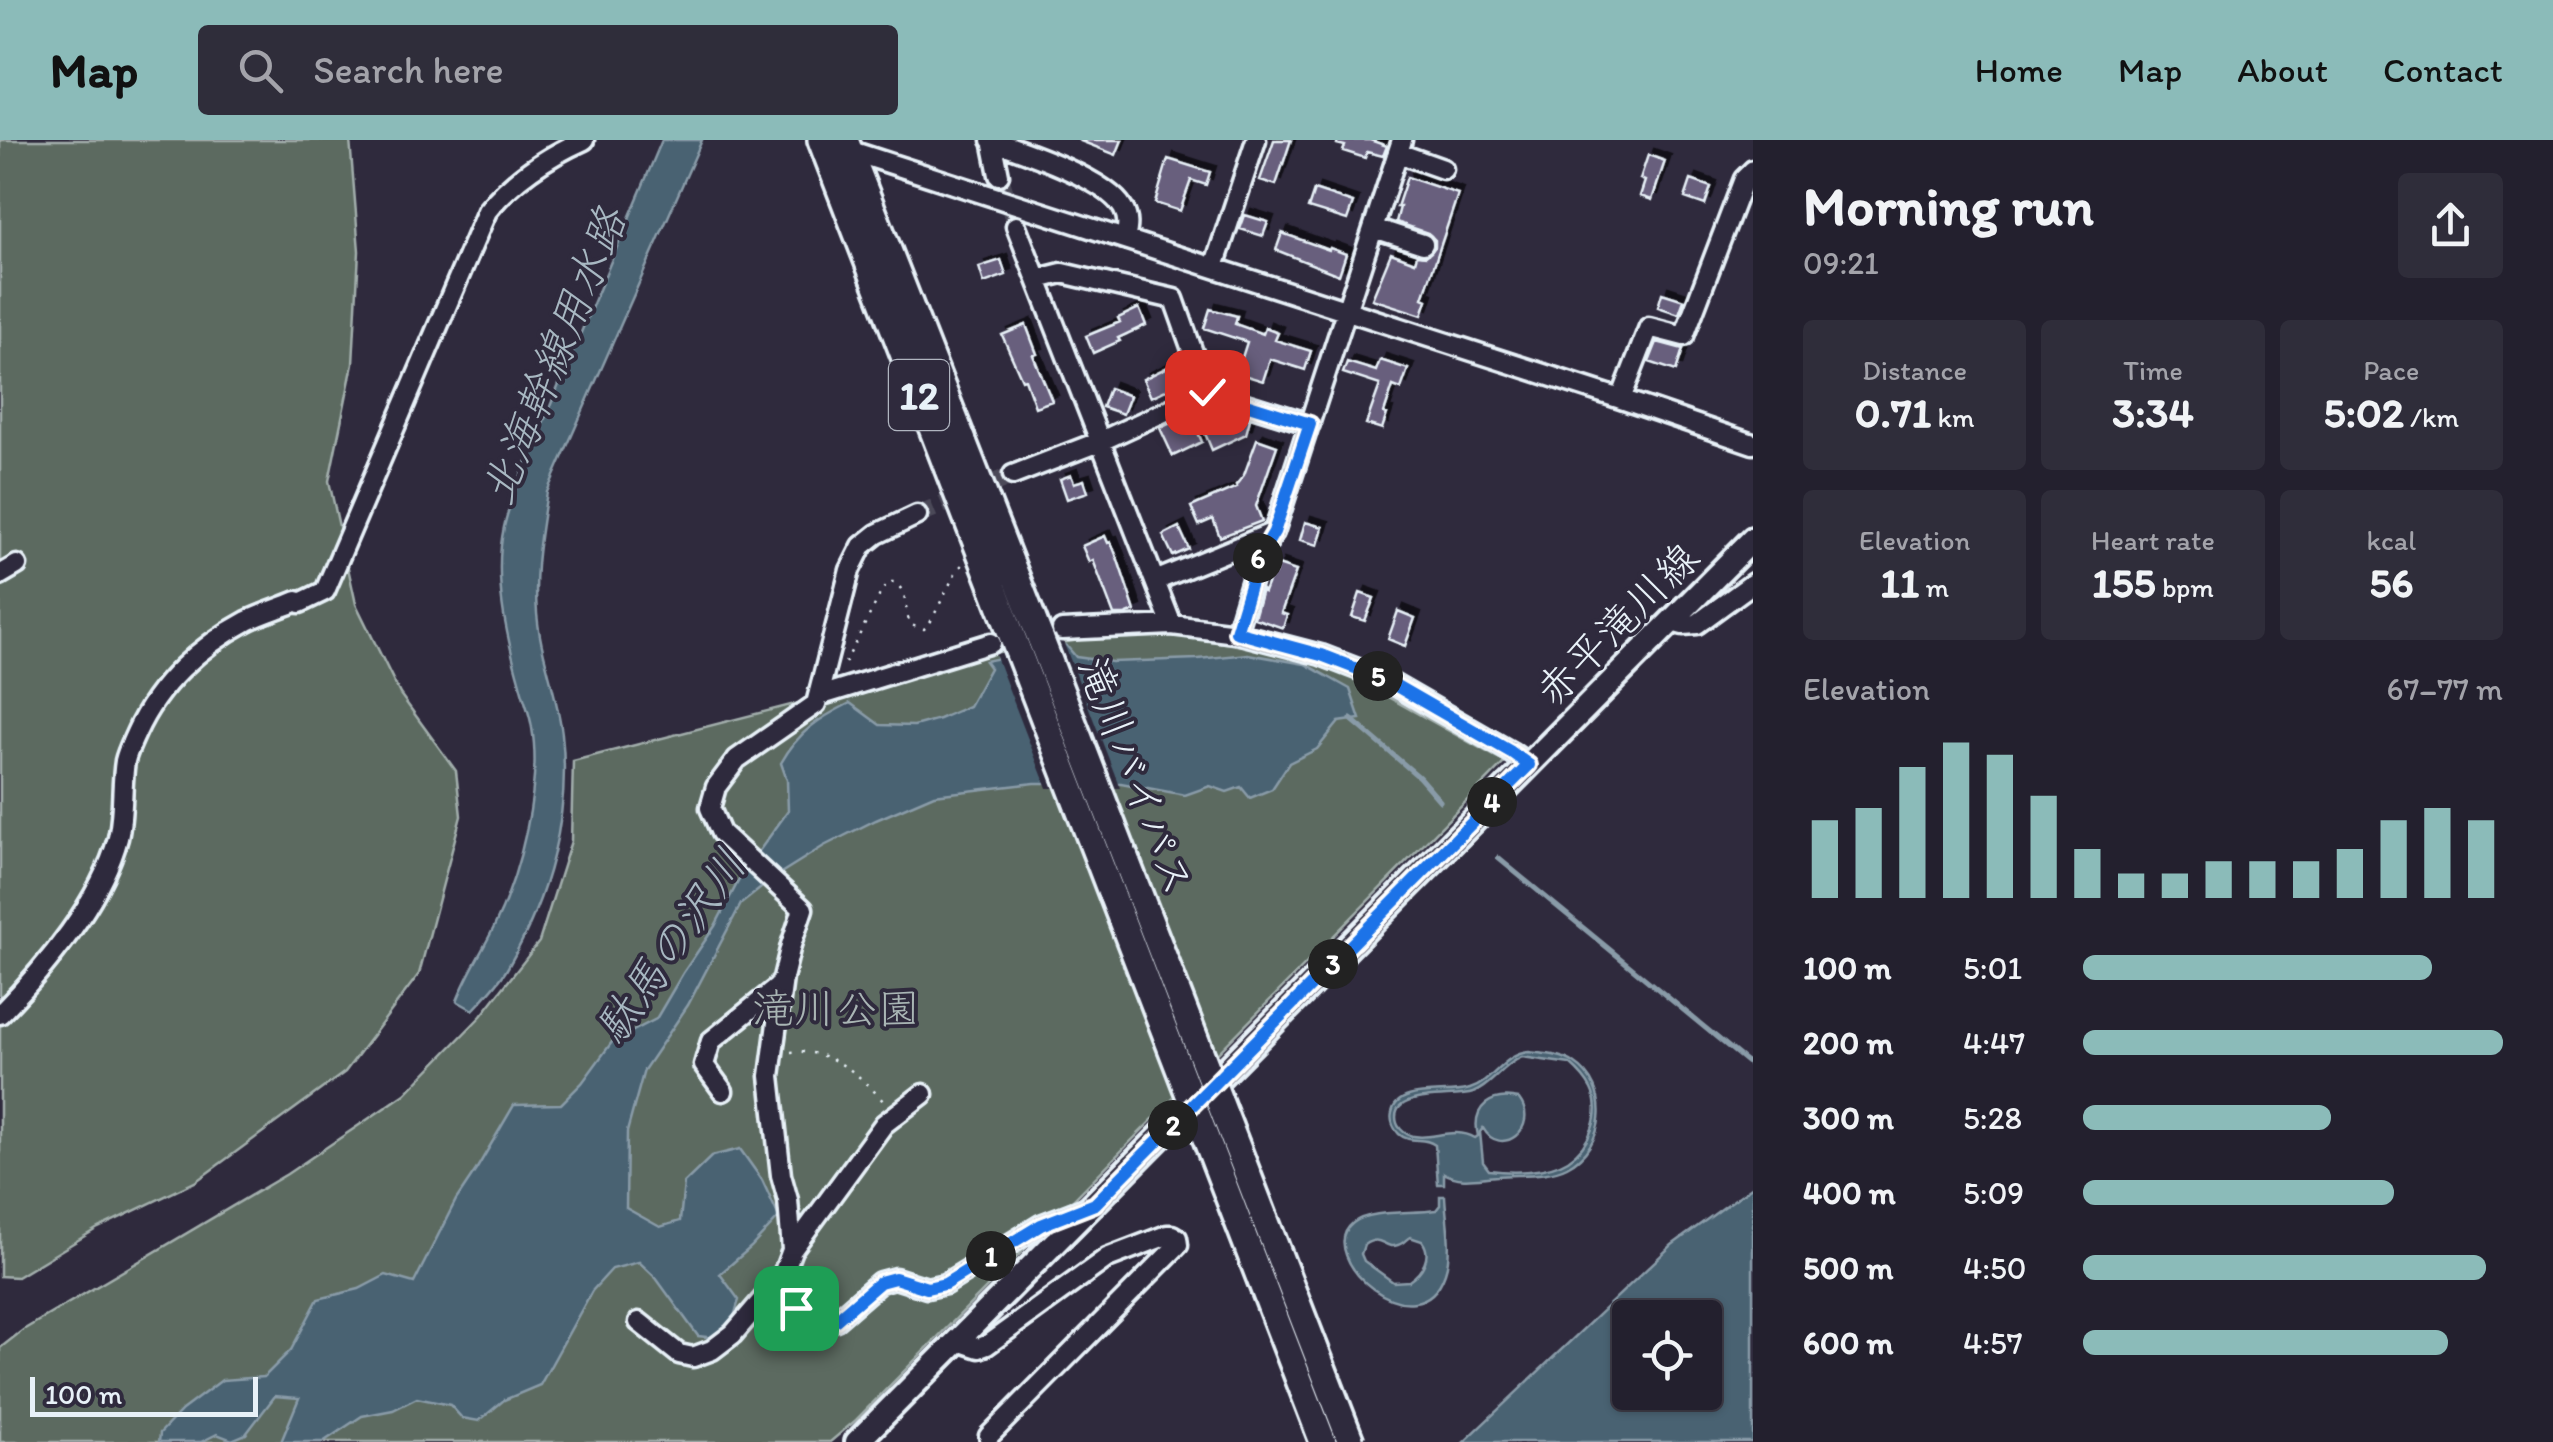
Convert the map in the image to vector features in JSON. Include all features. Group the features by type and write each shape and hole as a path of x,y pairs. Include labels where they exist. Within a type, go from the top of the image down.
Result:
{"highway":[{"name":"滝川バイパス","path":"830,142 1040,640 1351,1442"},
{"name":"滝川バイパス","path":"1040,640 1323,1442"}],"main road":[{"name":"赤平滝川線","path":"857,1442 1753,539"}],"street":[{"path":"0,1014 46,962 100,883 118,836 125,758 142,721 166,684 192,658 247,621 325,591 487,211 506,188 560,151 584,140"},
{"path":"992,140 1058,164 1108,193 1122,205 1129,223 1125,239"},
{"path":"992,140 999,175"},
{"path":"1214,267 1256,140"},
{"path":"830,142 1753,444"},
{"path":"1236,632 1258,559 1274,532 1400,146 1444,169"},
{"path":"1621,399 1649,327 1684,336 1744,179 1753,170"},
{"path":"1016,226 1172,626"},
{"path":"1374,228 1423,244"},
{"path":"1038,280 1062,274 1174,299 1207,392"},
{"path":"1014,475 1101,441 1207,392 1310,424"},
{"path":"792,1250 770,1076 783,978 803,908 721,834 710,808 716,787 737,759 816,704 850,570 862,546 877,534 917,515"},
{"path":"1155,581 1274,532"},
{"path":"0,575 17,565"},
{"path":"1672,622 1697,624 1753,583"},
{"path":"1040,640 1172,626 1236,632 1321,655 1386,680 1529,765"},
{"path":"819,696 991,643"},
{"path":"724,1091 704,1065 711,1042 778,987 783,978"},
{"path":"639,1322 680,1354 693,1357 712,1350 732,1334 782,1277 792,1250 860,1154 884,1124 923,1094"},
{"path":"782,1277 785,1296 819,1326 836,1320 880,1282 895,1278 927,1288 945,1284 1041,1225 1095,1204"},
{"path":"958,1342 979,1348 986,1345 1107,1258 1166,1235 1177,1238 1178,1244 990,1436"}],"path":[{"path":"840,673 889,582 904,592 910,625 924,629 930,625 957,570 969,562"},
{"path":"774,1053 799,1051 832,1058 859,1074 896,1115"}],"green space":[{"path":"0,140 350,140 359,251 353,364 329,481 356,604 400,694 456,771 461,816 419,974 345,1072 195,1182 98,1228 17,1277 0,1276"},
{"name":"滝川公園","path":"1179,636 1288,653 1359,681 1505,762 830,1442 0,1442 0,1348 23,1330 287,1174 405,1094 481,1016 539,942 571,841 573,761 985,655 1086,639"}],"water":[{"path":"662,140 702,140 547,492 541,528 537,618 560,721 564,765 553,856 522,942 504,974 473,1010 457,1001 504,906 520,856 534,776 531,722 503,606 500,566 504,527 526,463"},
{"path":"1066,645 1076,657 1112,662 1248,654 1305,664 1350,689 1360,719 1339,722 1317,749 1289,763 1272,789 1250,798 1241,787 1227,792 1210,786 1185,795 1121,783 1035,783 934,795 824,846 741,904 688,1005 644,1070 627,1132 626,1208 660,1227 680,1221 684,1183 712,1156 740,1149 762,1180 779,1217 720,1274 739,1300 733,1320 715,1338 698,1336 656,1278 639,1262 612,1269 592,1291 540,1385 504,1400 479,1421 462,1418 450,1405 417,1398 393,1410 362,1416 323,1442 281,1442 299,1398 275,1396 246,1434 232,1440 217,1434 201,1442 159,1442 160,1433 182,1410 222,1380 264,1377 291,1350 318,1299 359,1289 386,1275 414,1283 456,1200 514,1105 561,1104 612,1042 656,1019 715,926 741,876 788,811 787,780 781,763 810,727 850,703 880,725 914,726 939,719 969,706 990,668 985,661"},
{"path":"1520,1054 1558,1056 1586,1073 1599,1101 1597,1131 1590,1145 1567,1167 1551,1172 1470,1179 1444,1173 1444,1184 1438,1184 1435,1145 1399,1134 1392,1119 1396,1104 1413,1095 1470,1089","holes":["1522,1057 1570,1064 1591,1089 1596,1108 1583,1146 1560,1164 1508,1172 1489,1170 1483,1162 1480,1132 1483,1128 1499,1141 1516,1136 1525,1120 1519,1099 1500,1098 1486,1104 1478,1117 1475,1138 1458,1133 1415,1136 1404,1132 1397,1123 1402,1105 1412,1100 1473,1093"]},
{"path":"1753,1186 1753,1442 1464,1442 1612,1302 1612,1410 1722,1410 1722,1300 1614,1300 1672,1245"},
{"path":"1440,1196 1445,1196 1449,1255 1445,1273 1432,1294 1413,1302 1393,1300 1357,1274 1346,1256 1344,1238 1353,1223 1381,1214 1436,1210","holes":["1410,1237 1422,1241 1425,1263 1409,1281 1393,1282 1364,1261 1361,1254 1370,1242 1393,1246"]}],"pier":[{"path":"1063,641 1120,788 1047,788 995,654"}],"building":[{"path":"1078,140 1122,140 1116,155"},
{"path":"1274,140 1291,140 1276,185 1260,180"},
{"path":"1338,140 1370,140 1387,146 1383,156 1367,152 1365,158 1343,151 1345,146 1337,144"},
{"path":"1648,155 1665,161 1652,200 1640,196 1645,181 1640,179"},
{"path":"1168,159 1210,172 1206,185 1191,180 1180,211 1155,203"},
{"path":"1407,177 1458,194 1423,298 1427,300 1422,315 1372,299 1391,253 1415,262 1417,255 1426,256 1435,247 1435,240 1428,233 1396,222"},
{"path":"1691,180 1711,187 1705,205 1685,198"},
{"path":"1314,190 1353,203 1347,220 1308,208"},
{"path":"1245,215 1268,222 1263,236 1240,229"},
{"path":"1282,233 1346,254 1339,275 1276,250"},
{"path":"1001,260 1006,275 984,283 979,267"},
{"path":"1662,293 1684,300 1679,314 1658,307"},
{"path":"1139,308 1146,325 1093,353 1086,336 1120,322 1118,318"},
{"path":"1210,309 1237,316 1235,324 1263,334 1265,328 1278,333 1275,340 1311,351 1305,370 1270,359 1263,381 1237,373 1247,342 1204,328"},
{"path":"1026,325 1037,354 1033,355 1052,401 1035,407 1002,335"},
{"path":"1657,342 1683,349 1676,371 1649,362"},
{"path":"1380,360 1408,369 1401,389 1393,386 1382,429 1366,424 1380,385 1343,373 1347,362 1376,371"},
{"path":"1170,366 1179,384 1151,397 1143,379"},
{"path":"1109,388 1130,396 1123,414 1102,407"},
{"path":"1190,414 1202,442 1173,456 1160,428"},
{"path":"1250,419 1246,434 1212,450 1204,431"},
{"path":"1257,439 1277,446 1256,506 1262,521 1220,537 1213,519 1199,525 1191,507 1237,487"},
{"path":"1071,475 1074,483 1084,480 1088,492 1067,499 1060,479"},
{"path":"1305,522 1323,527 1318,545 1300,540"},
{"path":"1179,527 1189,549 1173,556 1163,535"},
{"path":"1105,536 1111,542 1135,611 1125,615 1114,615 1093,560 1089,562 1082,546"},
{"path":"1278,565 1296,571 1281,613 1287,615 1283,628 1254,618 1262,590"},
{"path":"1360,593 1374,598 1365,621 1352,617"},
{"path":"1398,611 1415,618 1405,646 1388,639"}],"waterway":[{"name":"駄馬の沢川","path":"1351,719 1419,777 1440,801"},
{"name":"駄馬の沢川","path":"1498,858 1753,1067"}],"tunnel":[{"path":"999,175 1016,226"},
{"path":"917,515 1013,475"}],"route":[{"path":"796,1308 819,1326 836,1320 880,1282 895,1278 927,1288 945,1284 1041,1225 1095,1204 1529,765 1386,680 1321,655 1236,632 1258,559 1274,532 1310,424 1207,392"}],"water label":[{"name":"北海幹線用水路","path":"553,356"}]}
